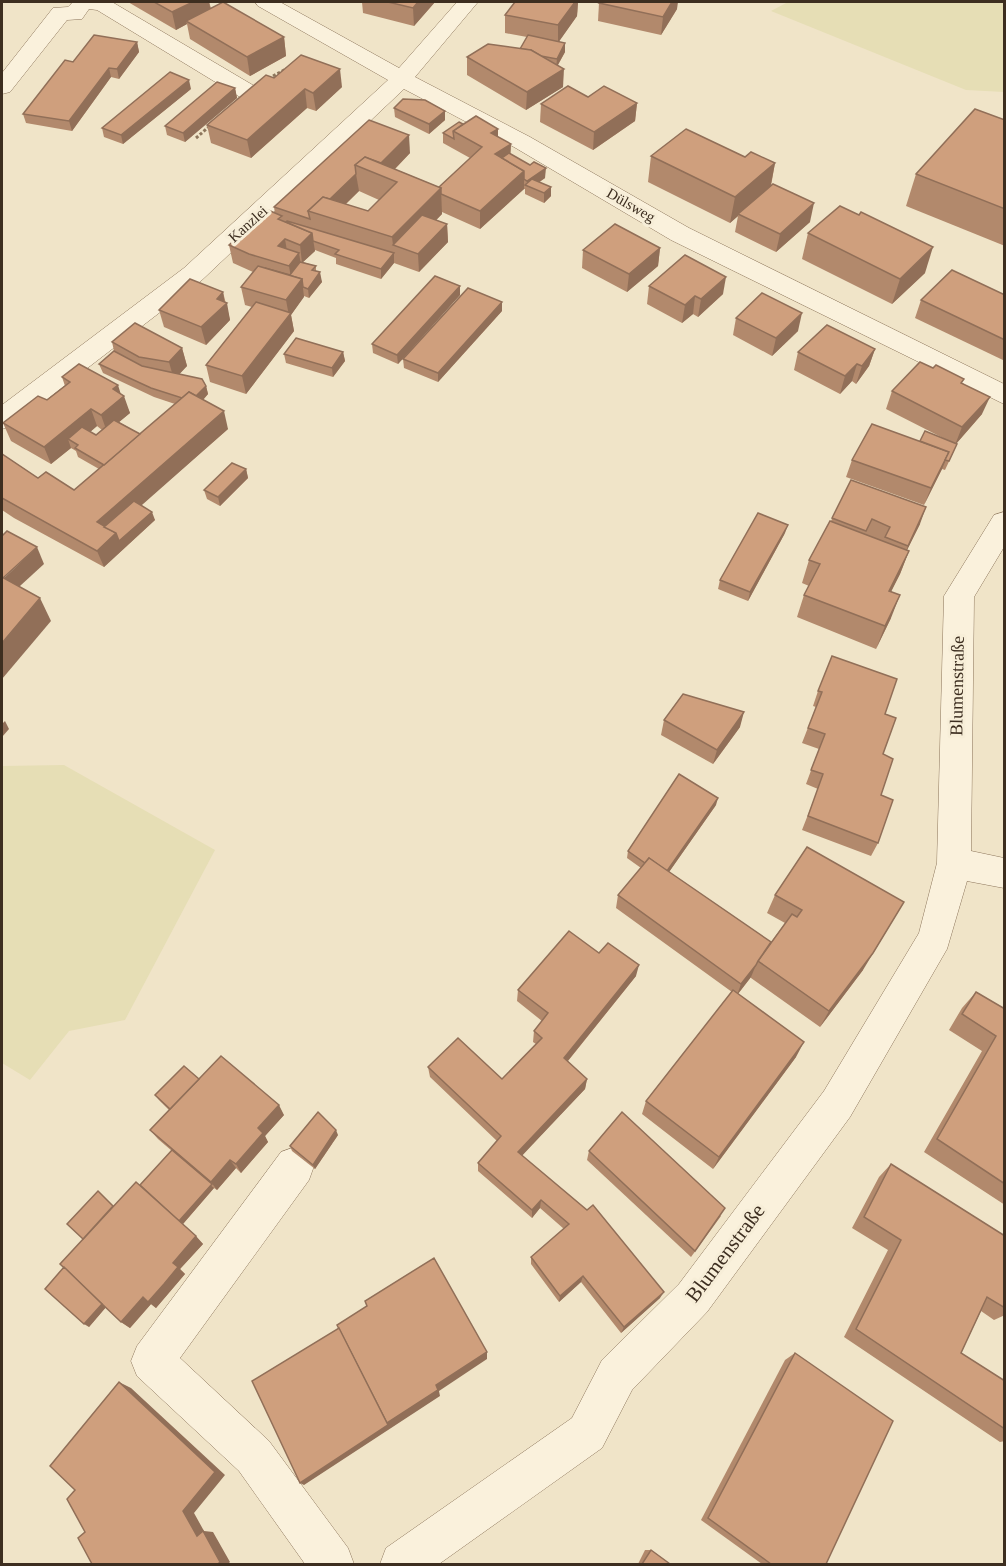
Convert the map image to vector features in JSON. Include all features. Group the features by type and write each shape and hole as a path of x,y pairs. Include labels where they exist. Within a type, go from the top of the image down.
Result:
{"street":[{"path":"2,87 61,13 74,15 85,2 103,5 248,92"},
{"name":"Dülsweg","path":"265,2 402,79 522,142 680,234 1005,395"},
{"name":"Kanzlei","path":"2,419 194,274 402,79 468,2"},
{"name":"Blumenstraße","path":"402,1564 587,1433 617,1375 693,1298 837,1104 935,938 954,863 959,597 1002,530"},
{"path":"954,863 1005,873"},
{"path":"295,1166 152,1361 254,1456 332,1564"}],"shaded area":[{"path":"788,2 1004,2 1004,92 966,90 771,11"},
{"path":"64,765 215,850 125,1020 69,1031 30,1080 2,1063 2,766"}],"building":[{"path":"154,2 193,2 172,12"},
{"path":"223,2 284,37 247,57 186,21"},
{"path":"388,2 418,2 413,8"},
{"path":"515,2 575,2 558,25 505,15"},
{"path":"600,2 672,2 663,17"},
{"path":"94,35 137,42 117,69 109,68 69,121 23,114 65,60 73,62"},
{"path":"528,35 565,43 557,59 541,56 531,50 520,49"},
{"path":"488,44 531,50 564,69 527,92 467,57"},
{"path":"301,55 340,69 313,93 305,89 247,140 207,125 266,75 274,78"},
{"path":"170,72 189,80 121,135 102,128"},
{"path":"217,82 235,88 183,133 165,126"},
{"path":"568,86 588,97 604,86 637,103 594,132 541,104"},
{"path":"403,99 425,100 445,111 429,124 394,108"},
{"path":"975,109 1005,120 1005,209 916,174"},
{"path":"476,116 498,129 491,133 511,144 495,154 524,171 480,211 441,194 439,187 482,147 453,131"},
{"path":"369,120 409,135 381,163 365,157 355,165 356,174 330,199 323,197 308,211 310,219 274,207"},
{"path":"459,122 463,124 453,131 454,139 443,133"},
{"path":"686,129 745,157 751,152 775,163 735,197 651,156"},
{"path":"509,153 530,165 534,162 546,168 527,181 524,179 524,171 502,158"},
{"path":"365,157 441,188 392,237 308,211 323,197 368,211 397,182 355,165"},
{"path":"532,179 551,187 544,193 525,185"},
{"path":"773,184 814,203 780,234 738,214"},
{"path":"840,206 859,215 861,212 933,247 900,279 808,233"},
{"path":"268,210 282,216 278,219 312,233 300,245 285,239 278,246 299,253 289,266 249,254 229,245"},
{"path":"422,215 447,224 418,254 393,245"},
{"path":"287,221 394,253 381,269 335,254 339,250 313,241 312,233"},
{"path":"615,224 660,248 629,274 583,250"},
{"path":"685,255 726,277 701,299 695,296 685,305 649,286"},
{"path":"300,262 316,266 312,270 320,272 308,289 303,287 302,279 265,268 290,275"},
{"path":"258,266 302,279 286,300 241,287"},
{"path":"952,270 1005,295 1005,340 921,300"},
{"path":"435,276 460,286 397,355 372,344"},
{"path":"190,279 223,292 217,299 227,303 201,327 159,310"},
{"path":"468,288 502,302 438,373 403,359"},
{"path":"762,293 802,313 776,338 736,318"},
{"path":"256,302 291,313 242,376 206,365"},
{"path":"135,323 182,348 169,362 139,357 112,342"},
{"path":"827,325 875,349 862,366 857,364 845,376 798,352"},
{"path":"296,338 343,352 332,368 284,354"},
{"path":"114,351 142,366 202,379 206,386 196,396 189,392 182,398 151,388 99,364"},
{"path":"920,362 933,368 936,365 964,379 961,383 990,397 962,427 892,391"},
{"path":"79,364 118,385 113,389 124,396 101,415 91,409 44,447 3,423 38,396 47,400 70,382 62,377"},
{"path":"189,392 224,411 97,522 116,533 97,551 2,498 2,454 38,478 46,472 74,490"},
{"path":"114,420 140,434 104,465 75,448 78,445 68,439 82,427 96,435"},
{"path":"872,424 949,452 931,488 852,460"},
{"path":"925,431 957,444 949,461 945,460 949,452 920,441"},
{"path":"232,463 246,469 218,497 204,490"},
{"path":"851,480 926,507 908,546 885,537 890,527 872,519 866,531 832,518"},
{"path":"134,501 152,512 119,541 116,533 104,527"},
{"path":"758,513 788,525 750,592 720,580"},
{"path":"830,521 909,551 889,591 900,595 885,626 804,595 820,564 809,560"},
{"path":"7,531 37,547 3,578 2,536"},
{"path":"2,577 40,598 2,643"},
{"path":"832,656 897,679 885,714 896,718 883,754 893,759 881,795 893,800 878,843 808,816 823,774 811,770 825,734 808,728 822,692 818,691"},
{"path":"683,694 744,712 717,750 664,720"},
{"path":"679,774 718,798 667,871 649,858 645,863 628,851"},
{"path":"807,847 904,902 873,953 829,1011 758,961 792,914 797,917 802,910 775,895"},
{"path":"649,858 771,942 741,984 618,895"},
{"path":"569,931 599,953 608,943 639,965 564,1058 587,1079 518,1152 587,1210 593,1205 664,1292 624,1327 583,1276 560,1296 531,1257 569,1224 541,1200 532,1210 478,1163 501,1136 428,1067 458,1038 502,1079 542,1038 534,1031 548,1013 518,990"},
{"path":"733,990 804,1042 719,1157 646,1101"},
{"path":"976,992 1005,1009 1005,1184 937,1139 996,1036 962,1014"},
{"path":"221,1056 279,1105 258,1128 263,1133 236,1164 230,1160 211,1182 150,1130"},
{"path":"184,1066 199,1079 170,1109 155,1095"},
{"path":"318,1112 336,1130 313,1165 290,1146"},
{"path":"622,1112 725,1208 695,1251 589,1151"},
{"path":"172,1150 212,1184 179,1221 140,1185"},
{"path":"891,1164 1005,1236 1005,1308 987,1297 961,1353 1005,1381 1005,1429 856,1329 901,1240 864,1217"},
{"path":"136,1182 196,1236 173,1263 178,1267 164,1284 148,1302 143,1297 121,1322 60,1264"},
{"path":"98,1191 113,1206 83,1239 67,1224"},
{"path":"434,1258 487,1352 436,1385 438,1390 387,1423 337,1325 367,1306 365,1301"},
{"path":"64,1267 102,1304 84,1324 45,1289"},
{"path":"339,1328 388,1425 300,1483 252,1381"},
{"path":"795,1353 893,1421 826,1564 771,1564 708,1518"},
{"path":"119,1382 215,1472 183,1511 197,1536 203,1531 220,1562 218,1564 92,1564 78,1538 85,1532 67,1499 75,1490 50,1466"},
{"path":"651,1550 670,1564 642,1564"}]}
